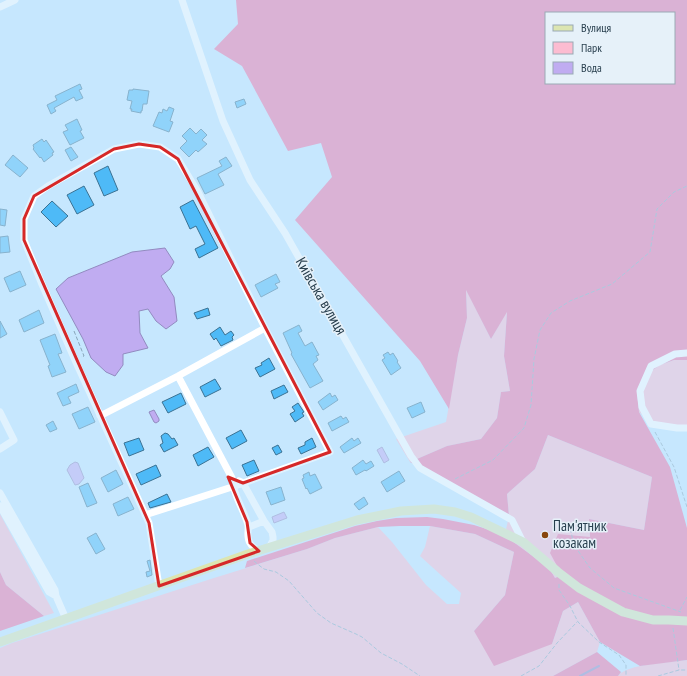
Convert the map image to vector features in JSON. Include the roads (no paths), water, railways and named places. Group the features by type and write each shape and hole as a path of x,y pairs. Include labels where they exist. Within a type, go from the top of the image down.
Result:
{"main road":[{"path":"0,642 248,554 357,520 401,511 434,509 455,512 471,517 523,542 579,588 623,612 653,620 669,620 685,617"}],"street":[{"path":"0,8 15,0"},
{"name":"Київська вулиця","path":"182,0 223,121 250,180 288,240 411,456 420,468 512,520 523,542"},
{"path":"145,515 244,483 330,452 265,328 198,192 178,159 160,147 139,144 114,149 48,186 34,196 24,219 24,240 75,360 130,480 145,515 149,523 159,586"},
{"path":"100,416 178,376 265,328"},
{"path":"687,353 675,354 651,366 640,391 642,407 651,424 687,428"},
{"path":"178,376 232,478 232,487 249,527 248,538 255,549 259,551"},
{"path":"0,412 14,440 0,449"},
{"path":"232,478 244,483 264,521 272,532 273,540 269,548"},
{"path":"0,493 55,590 66,619"},
{"path":"0,506 50,592 56,596"},
{"path":"249,527 264,521"}],"water":[{"path":"165,248 174,262 170,269 161,276 174,297 177,321 166,329 156,321 148,309 139,311 140,333 148,348 123,354 123,365 115,376 106,372 91,358 83,339 56,289 68,278 132,252"},
{"path":"154,410 159,419 156,423 149,412"},
{"path":"382,447 389,460 384,463 377,450"},
{"path":"75,462 78,463 84,478 79,484 75,485 67,470 70,465"},
{"path":"284,512 287,518 274,523 272,517"}],"waterway":[{"path":"580,676 599,666"}],"place":[{"name":"Пам'ятник козакам","path":"545,535"}]}
